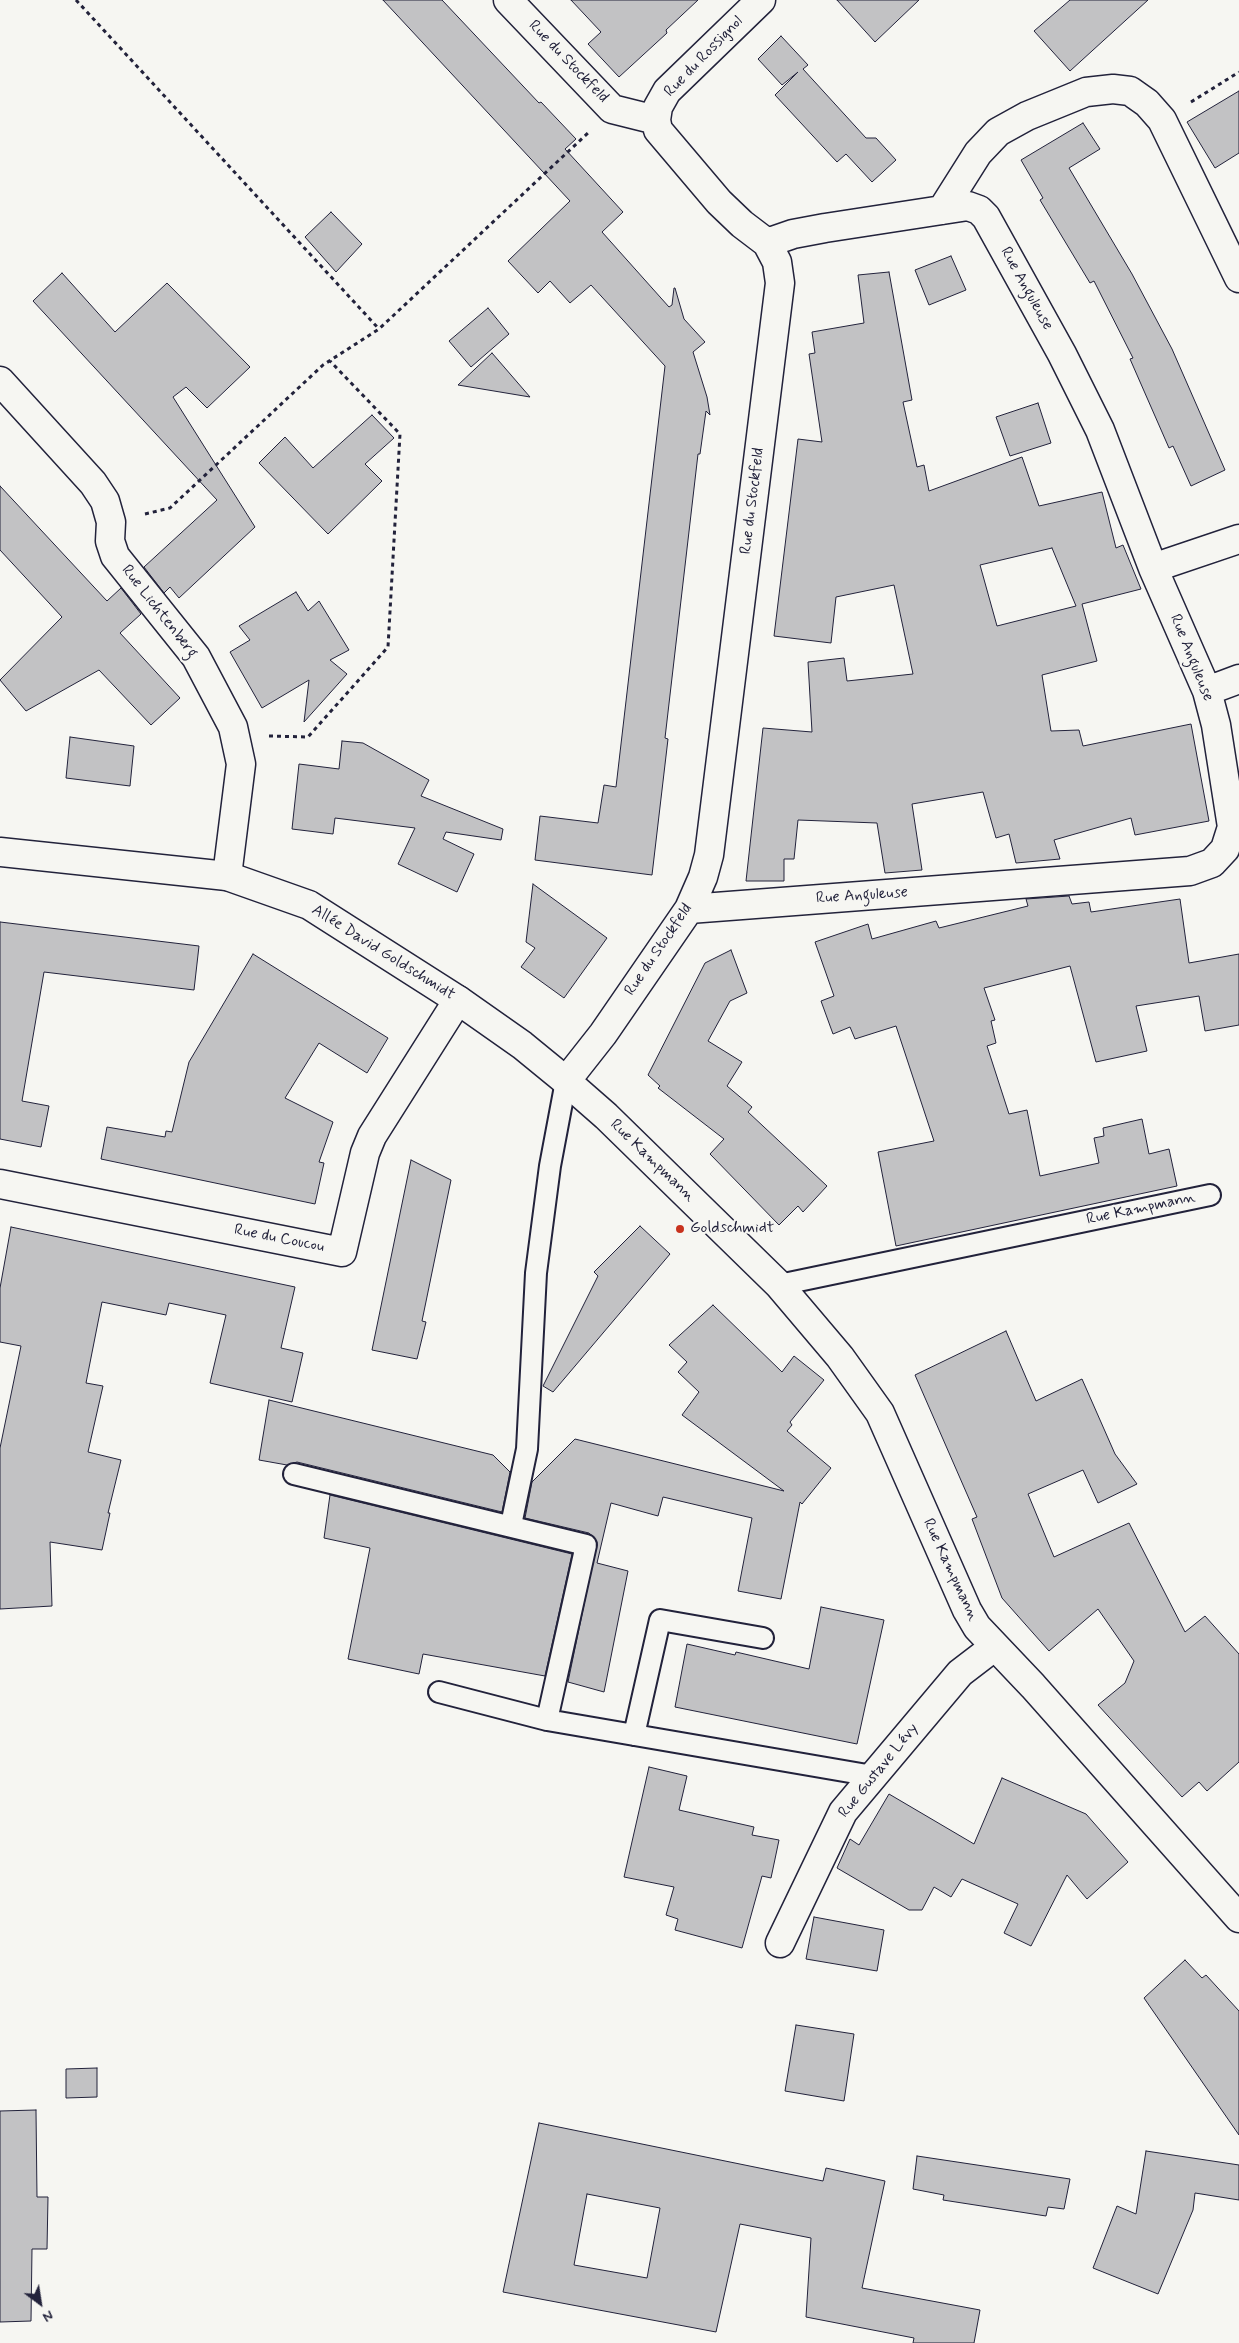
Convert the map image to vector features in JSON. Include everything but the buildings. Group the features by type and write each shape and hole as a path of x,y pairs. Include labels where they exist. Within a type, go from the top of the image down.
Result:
{"street":[{"name":"Rue du Stockfeld","path":"508,0 612,109 656,120 658,130 719,202 742,224 767,243 777,262 778,293 709,855 703,877 689,909 603,1034 566,1081"},
{"name":"Rue du Rossignol","path":"656,120 658,107 667,92 761,0"},
{"path":"942,210 978,153 998,132 1027,116 1086,92 1113,89 1130,91 1147,102 1162,120 1239,278"},
{"name":"Rue Anguleuse","path":"689,909 1190,871 1212,863 1225,849 1232,826 1216,725 1207,690 1153,568 1100,430 1062,354 986,217 979,210 968,206 817,229 793,234 767,243"},
{"name":"Rue Lichtenberg","path":"0,381 93,482 105,501 111,522 110,542 115,556 196,657 223,705 236,736 241,764 228,876"},
{"path":"1153,568 1239,538"},
{"path":"1207,690 1239,679"},
{"name":"Allée David Goldschmidt","path":"0,852 228,876 309,905 458,1000 522,1045 566,1081"},
{"name":"Rue du Coucou","path":"0,1184 342,1252 368,1144 436,1032 458,1000"},
{"name":"Rue Kampmann","path":"566,1081 606,1116 779,1285 840,1357 880,1413 967,1610 977,1627 1033,1686 1239,1918"},
{"name":"Rue Gustave Lévy","path":"780,1943 843,1812 960,1672 994,1647"}],"lane":[{"path":"511,1525 527,1449 536,1273 550,1166 566,1081"},
{"name":"Rue Kampmann","path":"779,1285 1210,1195"},
{"path":"294,1474 511,1525 586,1545 547,1720"},
{"path":"634,1735 660,1620 762,1638"},
{"path":"439,1692 547,1720 873,1776"}],"path":[{"path":"76,0 379,329"},
{"path":"1162,120 1239,72"},
{"path":"111,522 170,508 330,361 379,329 612,109"},
{"path":"236,736 308,737 388,647 400,434 330,361"}],"place":[{"name":"Goldschmidt","path":"680,1229"}]}
